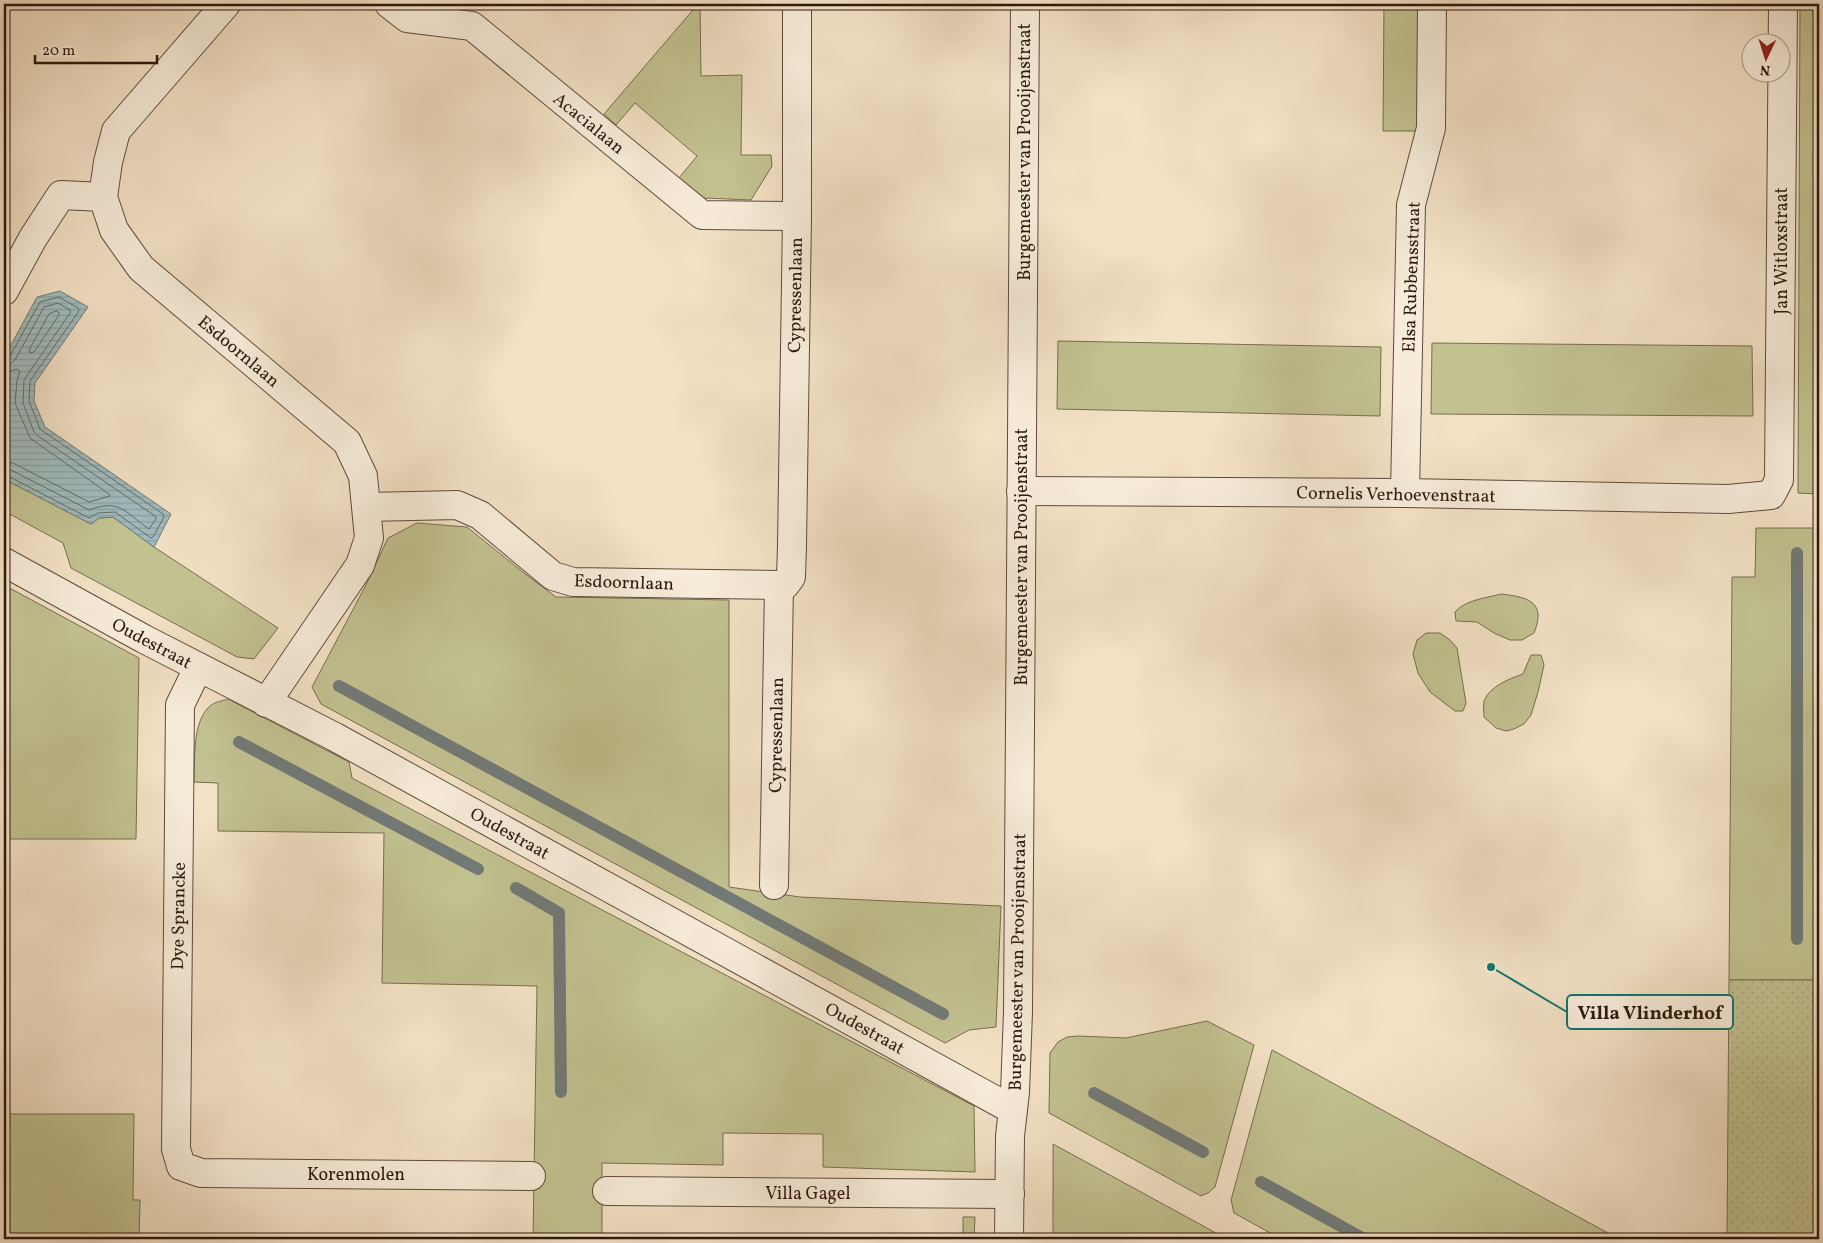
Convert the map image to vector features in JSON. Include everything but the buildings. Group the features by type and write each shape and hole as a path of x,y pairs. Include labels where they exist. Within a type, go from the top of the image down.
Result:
{"street":[{"name":"Esdoornlaan","path":"226,4 116,131 108,162 103,197 114,230 141,268 347,442 363,476 369,538 360,565 266,702"},
{"name":"Acacialaan","path":"390,4 407,18 472,26 702,215 796,216"},
{"name":"Cypressenlaan","path":"774,885 782,585 791,577 792,553 797,4"},
{"name":"Burgemeester van Prooijenstraat","path":"1009,1239 1010,1136 1018,1012 1025,4"},
{"name":"Elsa Rubbensstraat","path":"1405,493 1411,205 1431,128 1432,4"},
{"name":"Jan Witloxstraat","path":"1771,495 1779,480 1783,4"},
{"path":"4,291 34,238 62,195 103,197"},
{"name":"Cornelis Verhoevenstraat","path":"1022,491 1405,493 1728,498 1771,495"},
{"name":"Esdoornlaan","path":"367,507 457,505 480,515 553,576 573,582 782,585"},
{"name":"Oudestraat","path":"4,562 198,668 335,737 1013,1110"},
{"name":"Dye Sprancke","path":"181,1166 176,1149 180,705 198,668"},
{"name":"Korenmolen","path":"181,1166 201,1173 531,1176"},
{"name":"Villa Gagel","path":"607,1191 1010,1194"}],"shaded area":[{"path":"698,4 700,4 701,76 742,75 741,155 771,155 772,166 751,200 704,198 679,178 697,156 635,103 616,125 604,114"},
{"path":"1384,4 1420,4 1419,131 1383,131"},
{"path":"1800,4 1819,4 1819,494 1798,493"},
{"path":"1058,341 1381,347 1380,416 1057,409"},
{"path":"1432,343 1752,346 1753,416 1431,414"},
{"path":"4,479 91,524 99,518 113,517 154,547 278,628 254,659 237,657 71,568 63,543 4,511"},
{"path":"417,523 467,527 556,597 729,600 729,887 800,897 1001,906 996,1027 969,1030 945,1043 321,704 312,687 367,583 388,538"},
{"path":"1756,528 1819,528 1819,980 1729,980 1732,577 1755,577"},
{"path":"4,585 139,658 136,839 4,839"},
{"path":"1501,594 1526,599 1536,607 1538,614 1534,633 1522,640 1510,640 1494,633 1477,622 1456,621 1455,612 1464,605"},
{"path":"1426,633 1440,633 1457,648 1466,703 1463,711 1455,711 1430,692 1418,673 1413,654 1417,640"},
{"path":"1531,655 1541,655 1544,665 1531,715 1524,724 1514,729 1506,731 1496,728 1484,717 1484,701 1495,687 1523,674"},
{"path":"228,699 349,762 352,778 974,1106 975,1172 823,1167 823,1134 723,1133 723,1165 602,1163 602,1239 533,1239 537,986 382,983 384,833 218,831 218,783 194,782 195,753 197,731 204,713 212,705"},
{"path":"1729,980 1819,980 1819,1239 1727,1239"},
{"path":"1207,1021 1254,1045 1215,1187 1208,1193 1201,1196 1049,1113 1050,1053 1058,1042 1067,1037 1078,1036 1126,1038"},
{"path":"1272,1050 1619,1239 1281,1239 1234,1213 1231,1200"},
{"path":"4,1114 134,1114 133,1200 140,1200 139,1239 4,1239"},
{"path":"1053,1144 1227,1239 1053,1239"},
{"path":"963,1217 975,1217 974,1239 963,1239"}],"water":[{"path":"60,291 88,307 35,383 34,401 45,427 171,514 154,547 113,517 99,518 91,524 4,479 4,358 37,297"}],"waterway":[{"path":"1797,553 1797,939"},
{"path":"339,686 943,1014"},
{"path":"239,742 478,869"},
{"path":"516,888 559,913 561,1092"},
{"path":"1094,1093 1203,1152"},
{"path":"1261,1182 1364,1239"}],"place":[{"name":"Villa Vlinderhof","path":"1491,967"}]}
